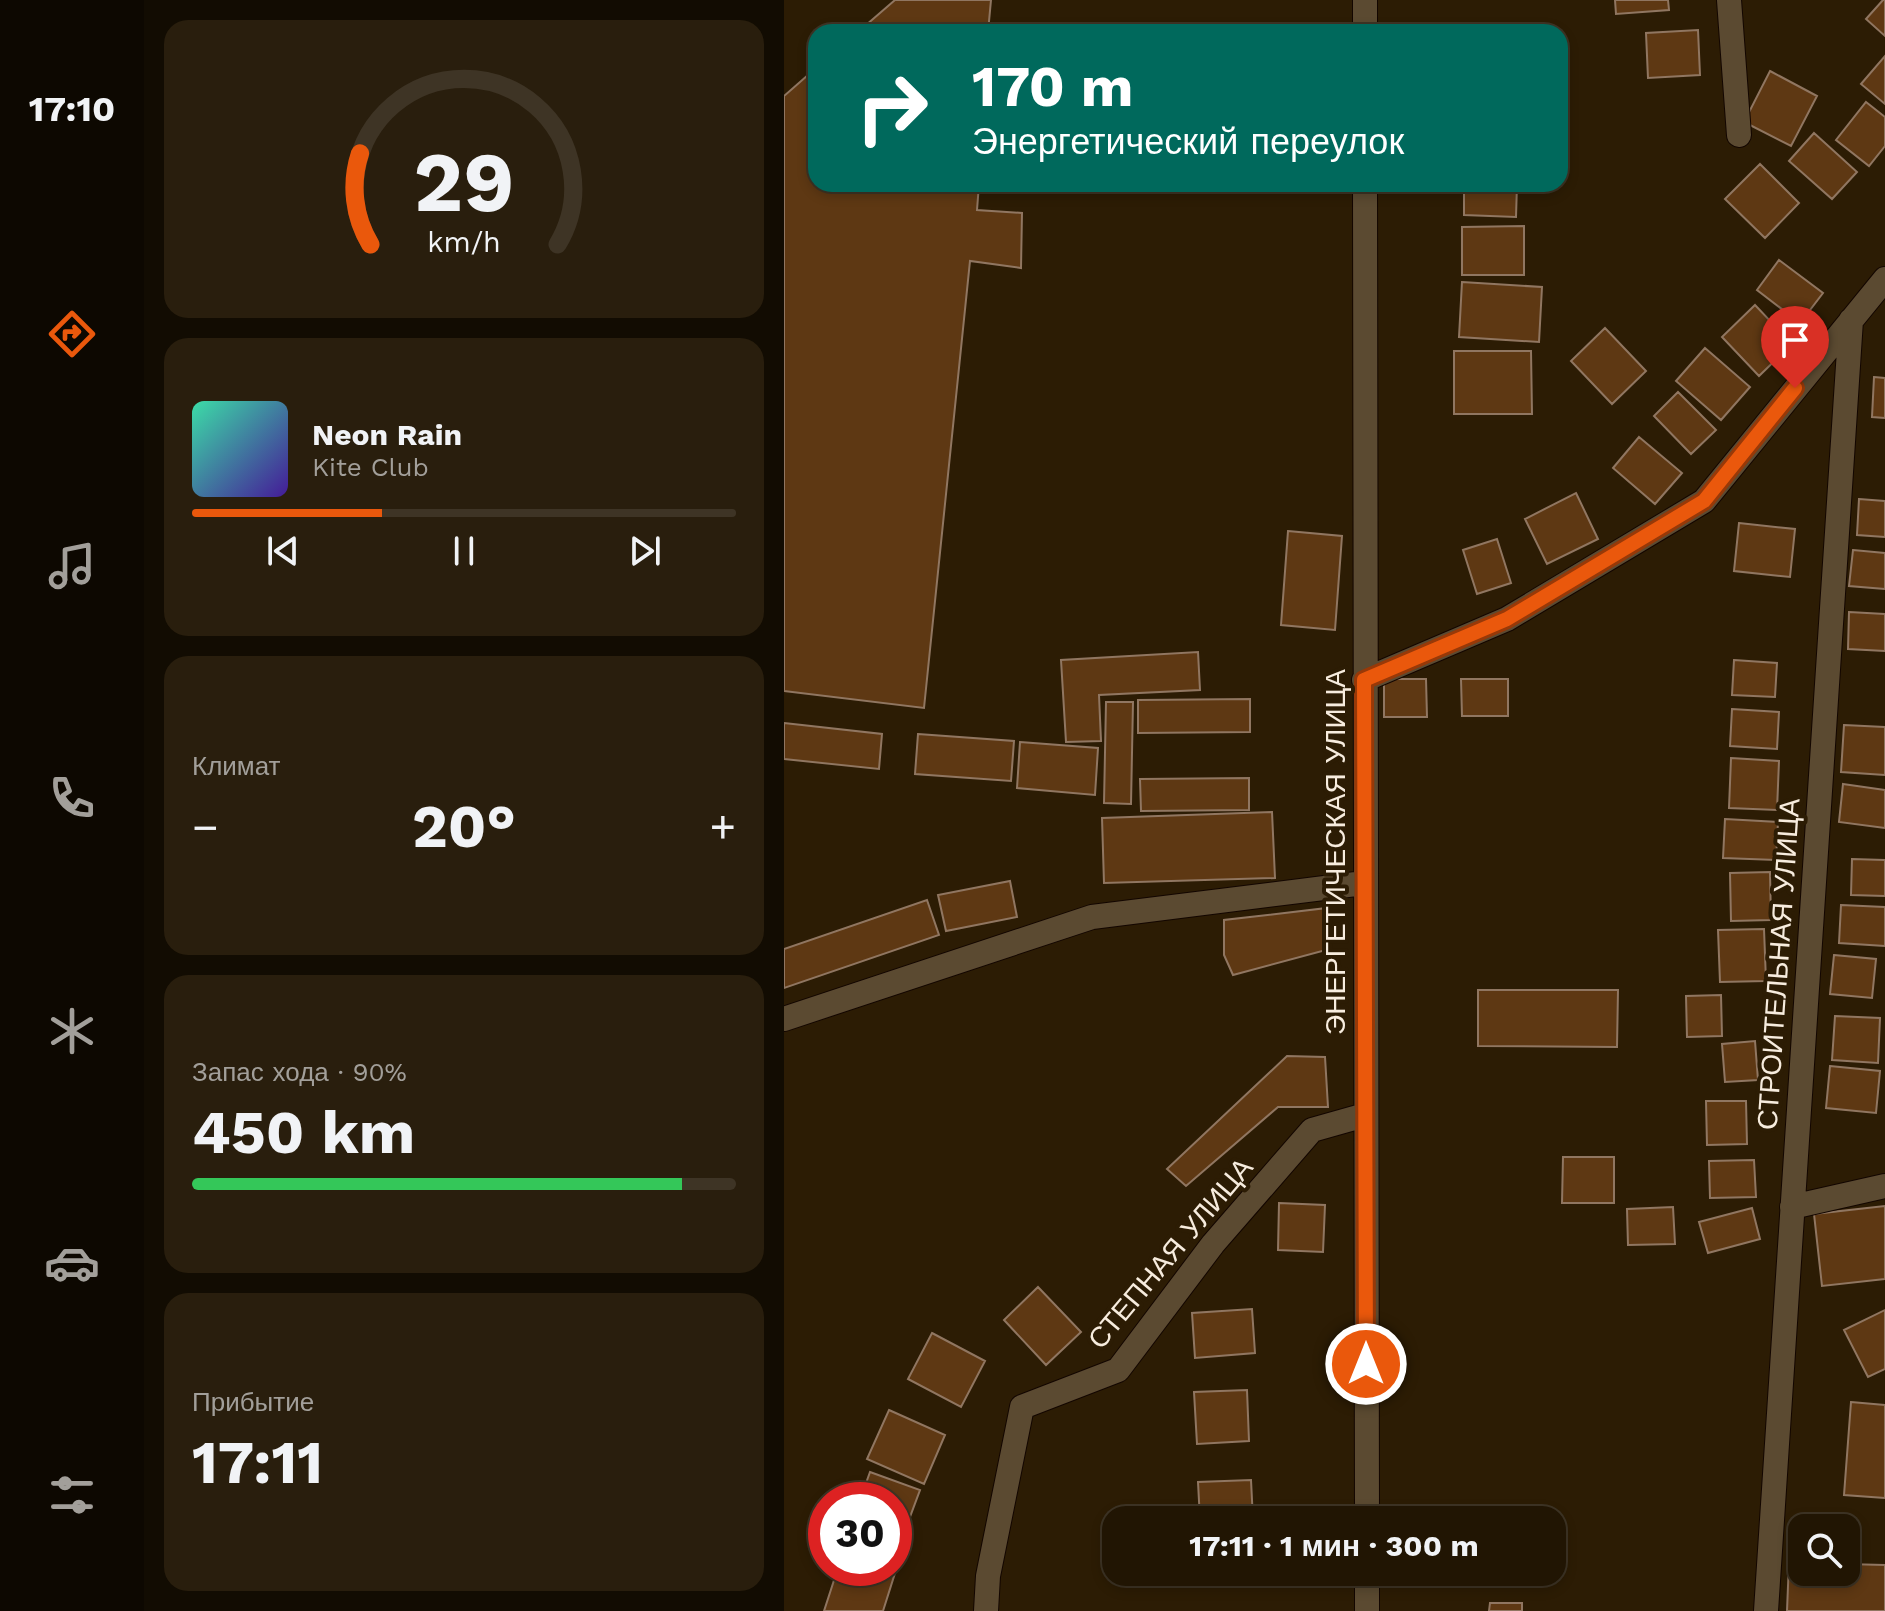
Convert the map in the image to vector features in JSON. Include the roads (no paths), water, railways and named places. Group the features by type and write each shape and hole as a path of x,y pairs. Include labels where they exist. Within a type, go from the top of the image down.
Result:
{"street":[{"path":"1365,0 1365,24"},
{"path":"1729,0 1739,135"},
{"name":"ЭНЕРГЕТИЧЕСКАЯ УЛИЦА","path":"1365,192 1367,1506"},
{"path":"1364,680 1507,619 1704,501 1885,279"},
{"name":"СТРОИТЕЛЬНАЯ УЛИЦА","path":"1766,1611 1851,320"},
{"path":"784,1019 1092,917 1364,883"},
{"name":"СТЕПНАЯ УЛИЦА","path":"986,1611 988,1576 1022,1407 1118,1370 1213,1244 1312,1130 1365,1115"},
{"path":"1792,1207 1885,1186"},
{"path":"1367,1586 1367,1611"}]}
